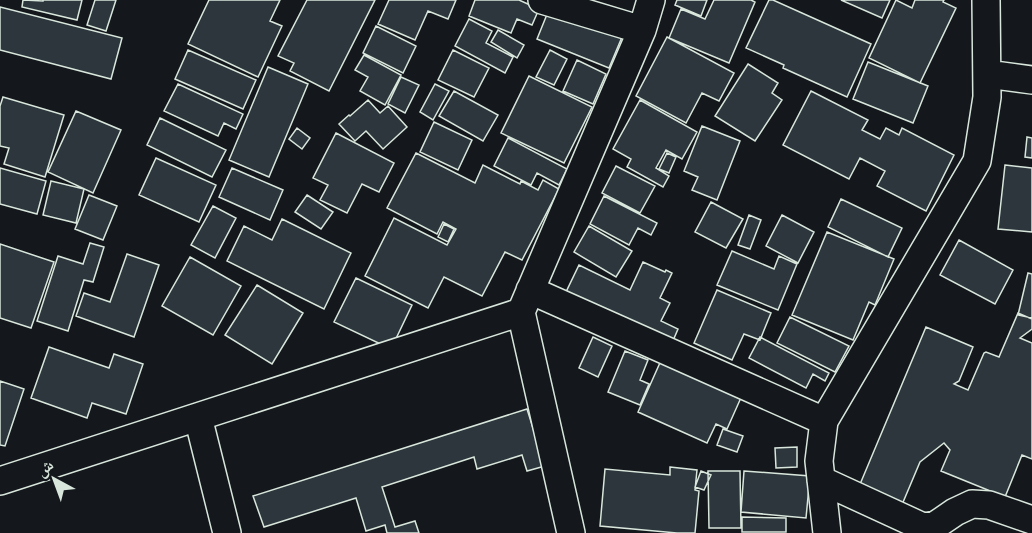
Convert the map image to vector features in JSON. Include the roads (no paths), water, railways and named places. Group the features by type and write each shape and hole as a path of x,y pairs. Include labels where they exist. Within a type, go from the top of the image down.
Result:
{"street":[{"path":"542,0 642,30"},
{"path":"571,533 526,301 642,30 651,0"},
{"path":"827,533 819,461 824,421 976,161 987,97 986,0"},
{"path":"987,74 1032,80"},
{"path":"0,481 198,417 526,301 824,421"},
{"path":"198,417 227,533"},
{"path":"821,480 923,527 936,525 972,504 989,505 1032,520"}]}
